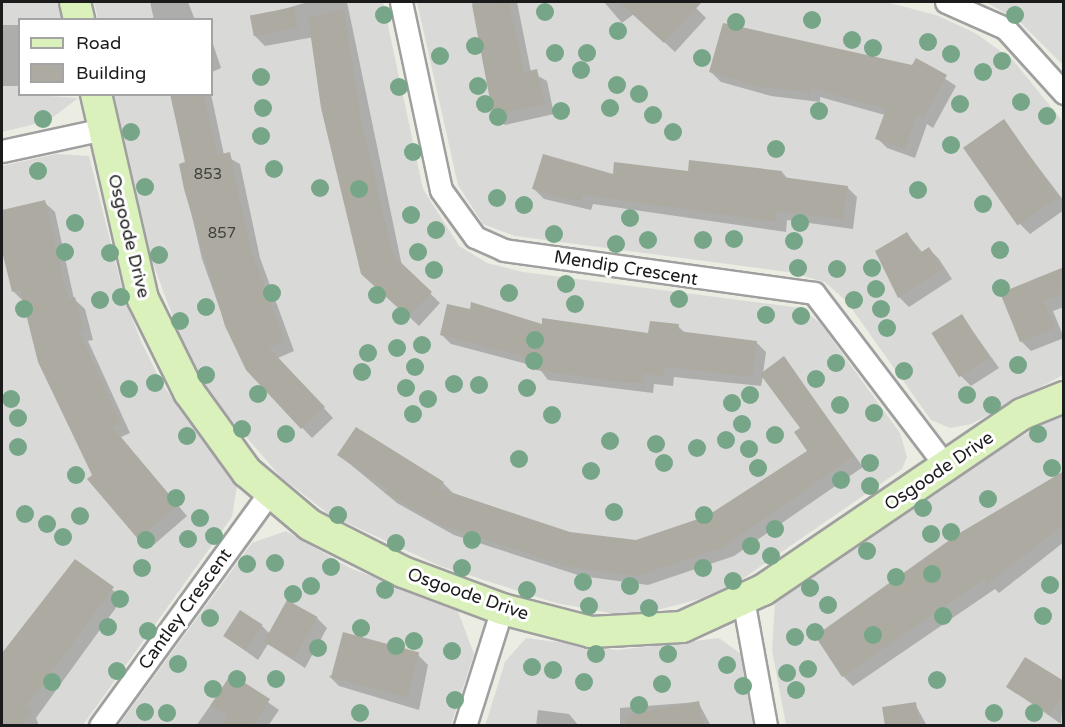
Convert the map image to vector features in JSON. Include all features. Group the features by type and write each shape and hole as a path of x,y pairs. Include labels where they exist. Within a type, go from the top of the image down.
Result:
{"street":[{"path":"75,2 79,18"},
{"name":"Mendip Crescent","path":"401,2 441,190 475,237 504,250 814,293 946,466"},
{"path":"946,2 1005,28 1064,93"},
{"name":"Osgoode Drive","path":"96,96 142,299 189,392 247,472 310,525 403,572 502,609 591,632 682,627 742,600 1022,414 1064,397"},
{"path":"2,151 104,129"},
{"name":"Cantley Crescent","path":"100,726 270,492"},
{"path":"742,600 766,726"},
{"path":"465,726 502,609"}],"shaded area":[{"path":"2,2 57,2 61,18 18,18 18,96 78,98 48,121 2,132"},
{"path":"94,2 383,2 423,189 459,246 487,263 523,272 801,308 820,323 900,433 907,457 902,469 722,593 631,617 556,603 440,566 330,515 281,477 219,406 189,360 149,253 114,96 213,96 213,18 98,18"},
{"path":"417,2 886,2 936,15 975,33 1013,60 1063,122 1063,375 971,424 950,428 931,420 847,302 825,282 788,272 515,236 483,224 458,185"},
{"path":"986,2 1063,2 1063,65 1019,21"},
{"path":"56,154 89,156 124,296 140,339 162,384 237,486 232,517 83,725 2,725 2,166"},
{"path":"1063,412 1063,725 786,725 772,650 775,602 949,480"},
{"path":"286,531 350,568 457,609 474,654 451,725 118,726 252,543"},
{"path":"526,638 618,650 719,638 741,654 754,725 485,726 505,662"}],"building":[{"path":"509,2 524,72 537,69 545,104 493,116 472,5"},
{"path":"619,2 702,2 664,43"},
{"path":"294,7 298,28 254,36 250,16"},
{"path":"344,9 361,119 393,255 432,292 408,317 361,274 321,108 308,17"},
{"path":"723,23 912,65 916,58 947,75 923,119 917,116 905,149 875,139 886,109 811,88 810,92 759,87 709,72"},
{"path":"170,96 204,96 217,155 230,152 250,247 285,341 269,348 325,407 301,429 246,370 225,326 184,189 179,164 185,162"},
{"path":"1004,119 1058,197 1018,225 963,148"},
{"path":"543,154 613,174 614,162 688,171 689,160 782,171 782,177 848,186 843,220 777,211 776,222 583,195 581,201 559,197 532,189"},
{"path":"45,200 68,299 75,297 84,330 79,331 121,423 112,427 178,505 138,539 87,479 92,475 38,362 20,290 12,292 2,251 2,210"},
{"path":"907,232 920,253 929,247 943,269 898,298 875,251"},
{"path":"1064,267 1064,293 1044,301 1055,328 1020,342 1000,293"},
{"path":"471,302 542,324 542,318 648,333 650,321 679,324 678,331 757,341 752,377 665,367 664,377 644,374 643,383 626,383 536,370 537,360 440,335 447,304 470,309"},
{"path":"962,314 990,358 959,377 931,333"},
{"path":"784,356 854,456 724,547 637,576 569,567 442,525 385,493 387,489 337,455 356,427 444,482 440,489 570,532 636,540 707,516 807,451 794,432 800,428 760,374"},
{"path":"1064,471 1064,524 988,584 985,579 842,677 815,636 958,534"},
{"path":"75,559 114,587 26,707 32,711 22,726 2,726 2,653"},
{"path":"287,600 318,617 294,659 264,642"},
{"path":"240,610 263,625 246,651 223,636"},
{"path":"343,632 419,652 407,698 331,677"},
{"path":"1025,657 1064,681 1064,693 1050,715 1006,687"},
{"path":"231,674 270,699 253,726 222,726 228,716 210,706"},
{"path":"699,701 704,726 626,726 625,716"},
{"path":"916,702 920,726 885,726 882,707"}]}
